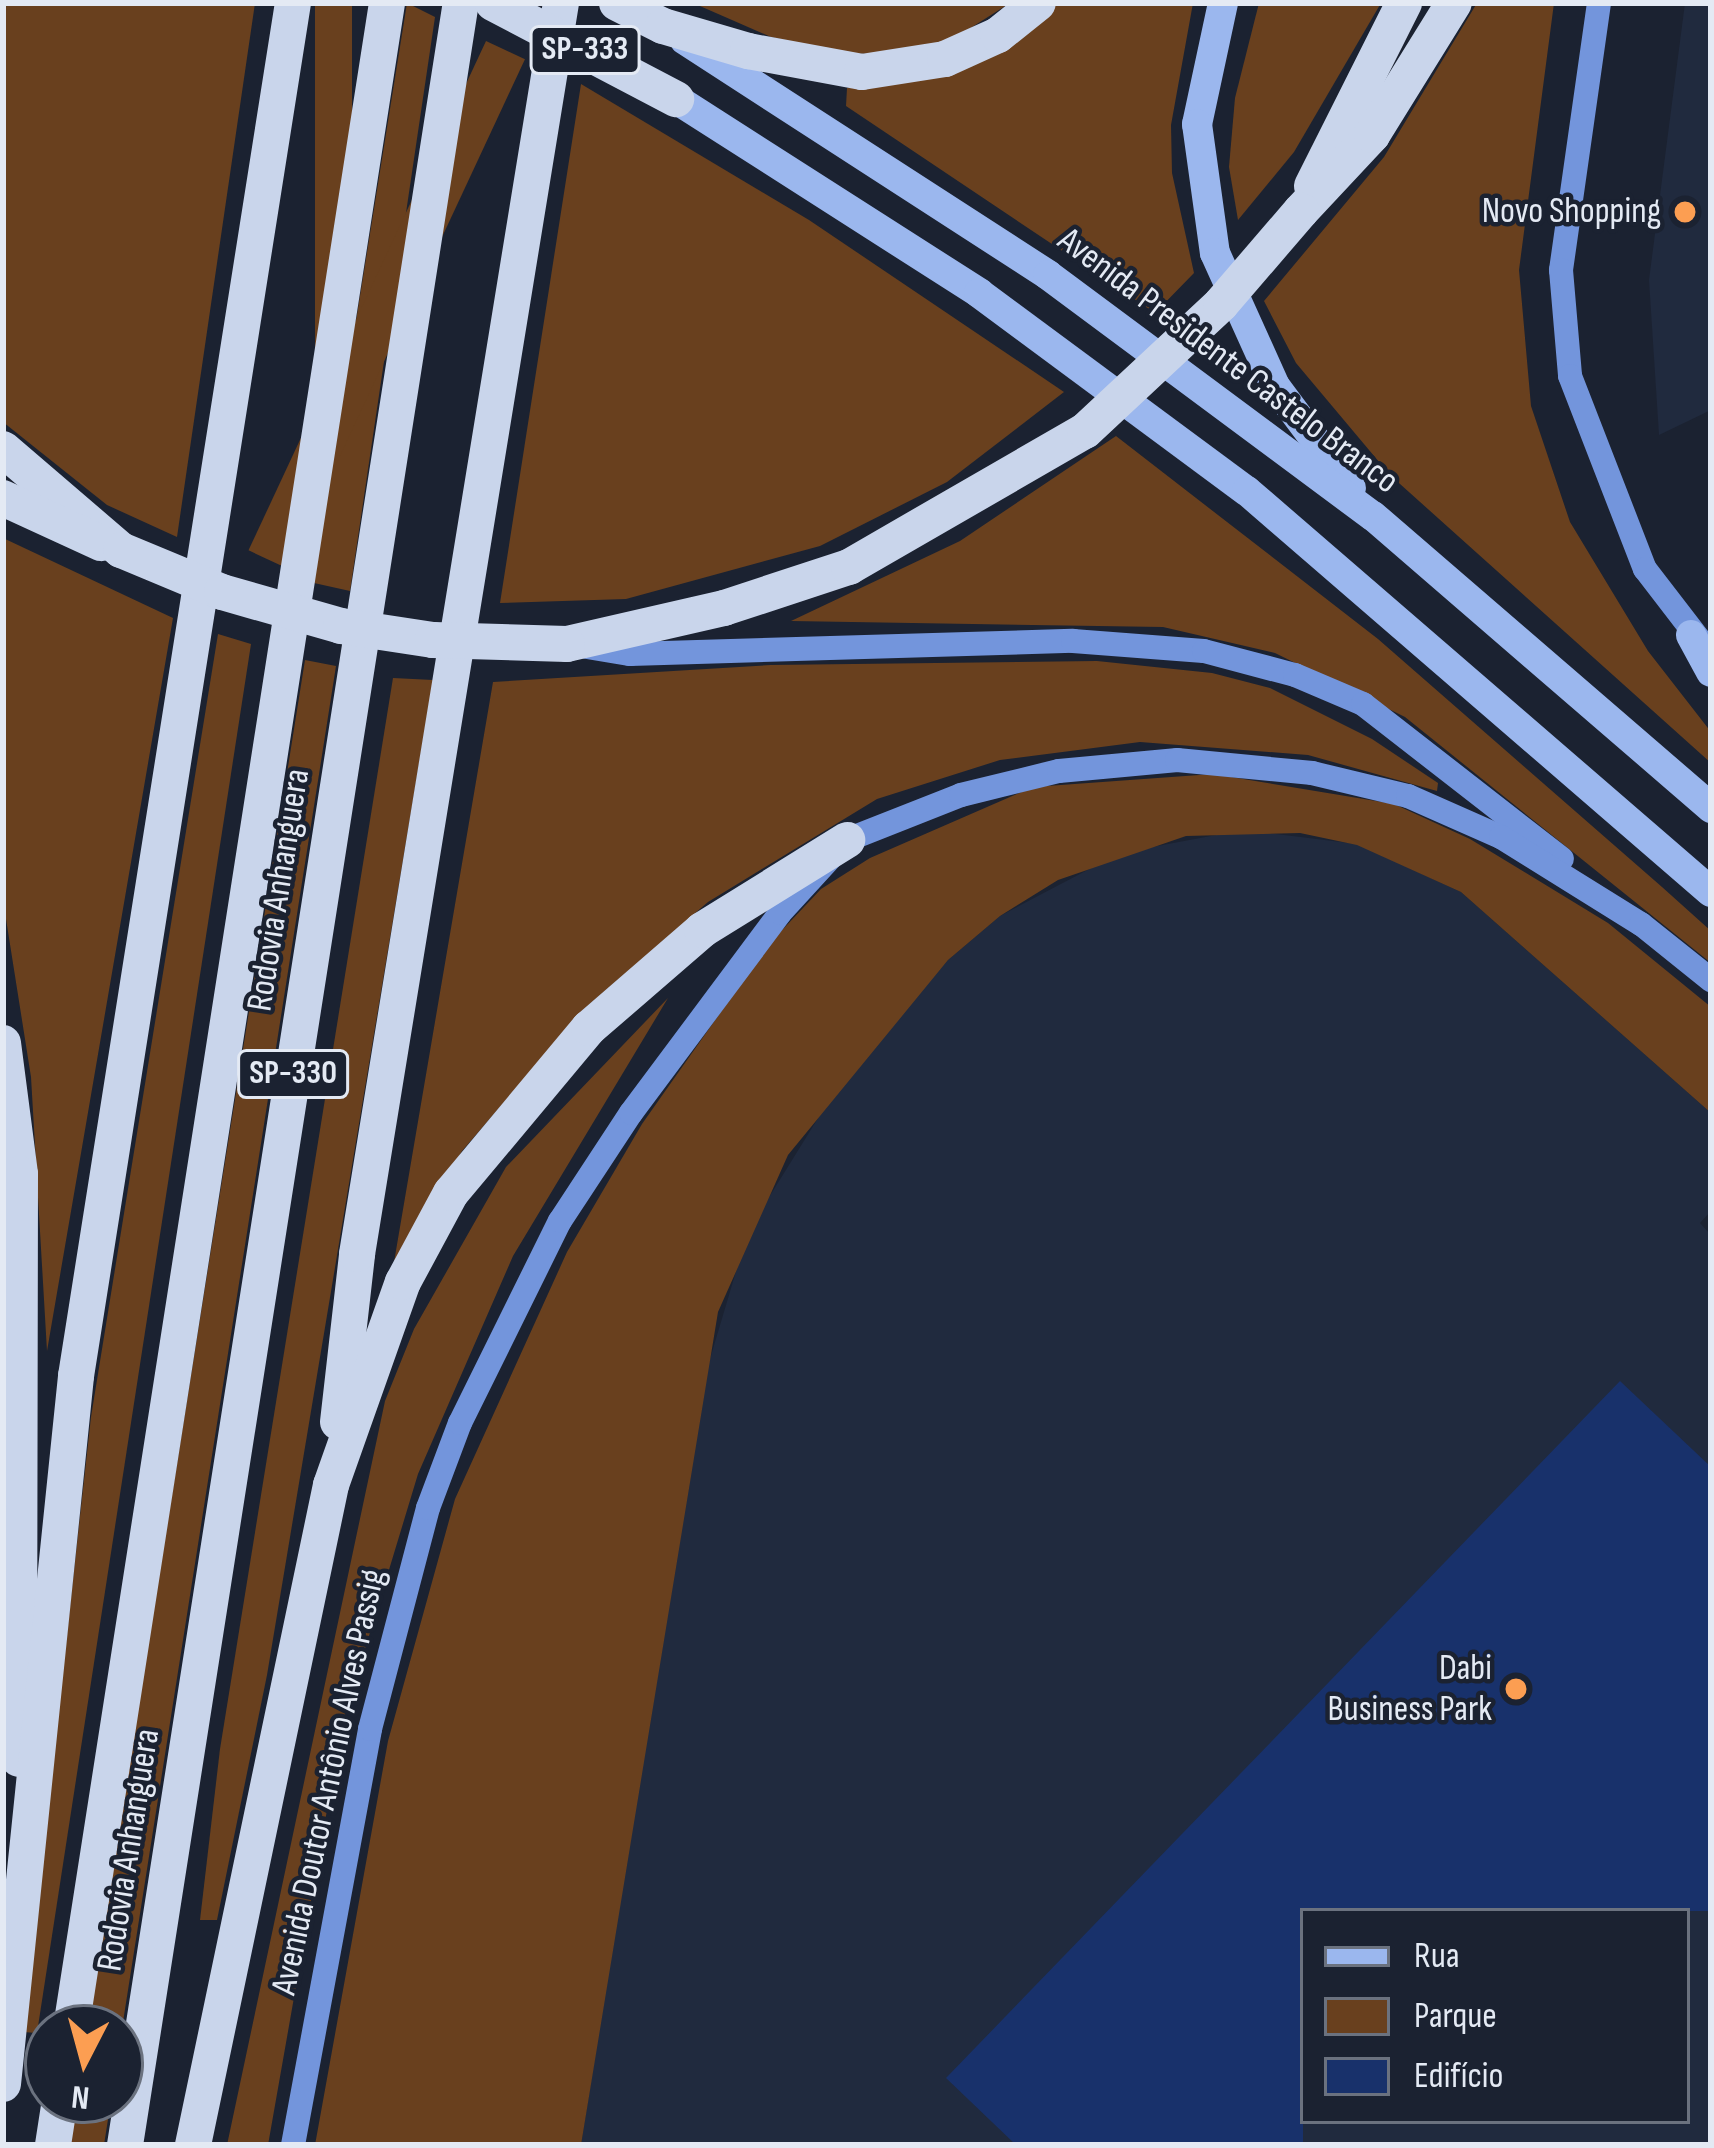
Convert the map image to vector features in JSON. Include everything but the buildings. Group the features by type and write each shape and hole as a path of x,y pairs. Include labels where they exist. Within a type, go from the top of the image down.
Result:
{"highway":[{"path":"3,2084 76,1376 293,3"},
{"name":"Rodovia Anhanguera","path":"75,2004 387,3"},
{"name":"Rodovia Anhanguera","path":"125,2145 461,3"},
{"name":"SP-333","path":"493,3 676,100"},
{"name":"SP-333","path":"617,3 663,26"},
{"path":"663,26 794,64 862,72 945,59 998,35 1038,3"},
{"path":"1301,212 1404,3"},
{"path":"3,498 222,592 340,626 434,640 567,644 724,608 849,567 1028,470 1150,375 1372,135 1454,3"},
{"name":"SP-330","path":"332,1485 357,1254 561,4"},
{"path":"3,449 121,550"},
{"path":"193,2145 332,1485 403,1282 452,1193 515,1108 589,1028 702,930 848,840"},
{"path":"3,1043 20,1174 14,1582 23,1901"}],"main road":[{"path":"1222,3 1197,124 1214,253 1275,386 1373,516"},
{"path":"1599,3 1562,250 1570,376 1635,548 1701,644 1711,671"},
{"name":"Avenida Presidente Castelo Branco","path":"663,26 1048,274 1373,516 1711,808"},
{"path":"676,100 979,293 1247,490 1711,892"},
{"path":"567,644 630,654 1073,641 1204,651 1256,663 1331,688 1390,722 1711,980"},
{"path":"848,840 961,795 1059,771 1178,760 1270,766 1356,781 1460,816 1641,924"},
{"name":"Avenida Doutor Antônio Alves Passig","path":"293,2145 380,1684 428,1508 460,1423 560,1221 631,1113 780,914 848,840"}],"shaded area":[{"name":"Novo Shopping","path":"1685,3 1711,3 1711,410 1659,435 1649,280"},
{"path":"1243,830 1357,844 1461,892 1711,1113 1711,1211 1700,1223 1711,1235 1711,2145 581,2145 699,1396 748,1231 838,1086 948,960 1000,916 1120,853"}],"green space":[{"path":"3,3 255,3 177,537 107,505 3,422"},
{"path":"315,3 352,3 352,561 315,561"},
{"path":"407,3 435,17 350,591 314,583"},
{"path":"693,3 1010,3 950,41 898,53 849,54 771,37"},
{"path":"1056,3 1193,3 1171,125 1172,173 1194,273 1155,313 846,106 847,88 937,77 1016,39"},
{"path":"1259,3 1381,3 1294,152 1238,220 1229,167 1235,98"},
{"path":"1477,3 1554,3 1519,270 1531,406 1570,522 1648,651 1711,732 1711,763 1390,475 1296,363 1264,301 1384,157"},
{"path":"486,41 525,59 287,569 248,550"},
{"path":"581,84 809,220 1064,392 947,482 820,546 626,599 500,603"},
{"path":"1116,436 1378,639 1662,887 1711,931 1711,963 1405,717 1275,653 1163,627 791,621 960,541"},
{"path":"3,538 173,618 47,1351 31,1077 3,900"},
{"path":"218,634 251,644 41,2004 26,2004 91,1417"},
{"path":"305,660 336,666 126,2004 91,2004"},
{"path":"1097,661 1212,673 1270,688 1372,739 1438,783 1437,791 1308,755 1140,742 1000,760 877,799 708,902 584,1009 462,1151 393,1268 493,682 771,665"},
{"path":"393,678 433,680 267,1675 217,1920 200,1920 220,1749"},
{"path":"1213,774 1394,804 1470,839 1608,923 1711,1007 1711,1113 1461,892 1357,845 1300,833 1186,836 1058,880 1000,916 948,960 788,1155 718,1312 581,2145 315,2145 388,1741 455,1499 567,1252 642,1124 768,945 821,889 870,858 1033,787"},
{"path":"668,998 513,1256 418,1474 342,1725 268,2145 227,2145 385,1401 414,1329 506,1167"},
{"path":"72,2124 107,2124 104,2145 69,2145"}],"place":[{"name":"Novo Shopping","path":"1685,212"},
{"name":"Dabi Business Park","path":"1516,1689"}]}
